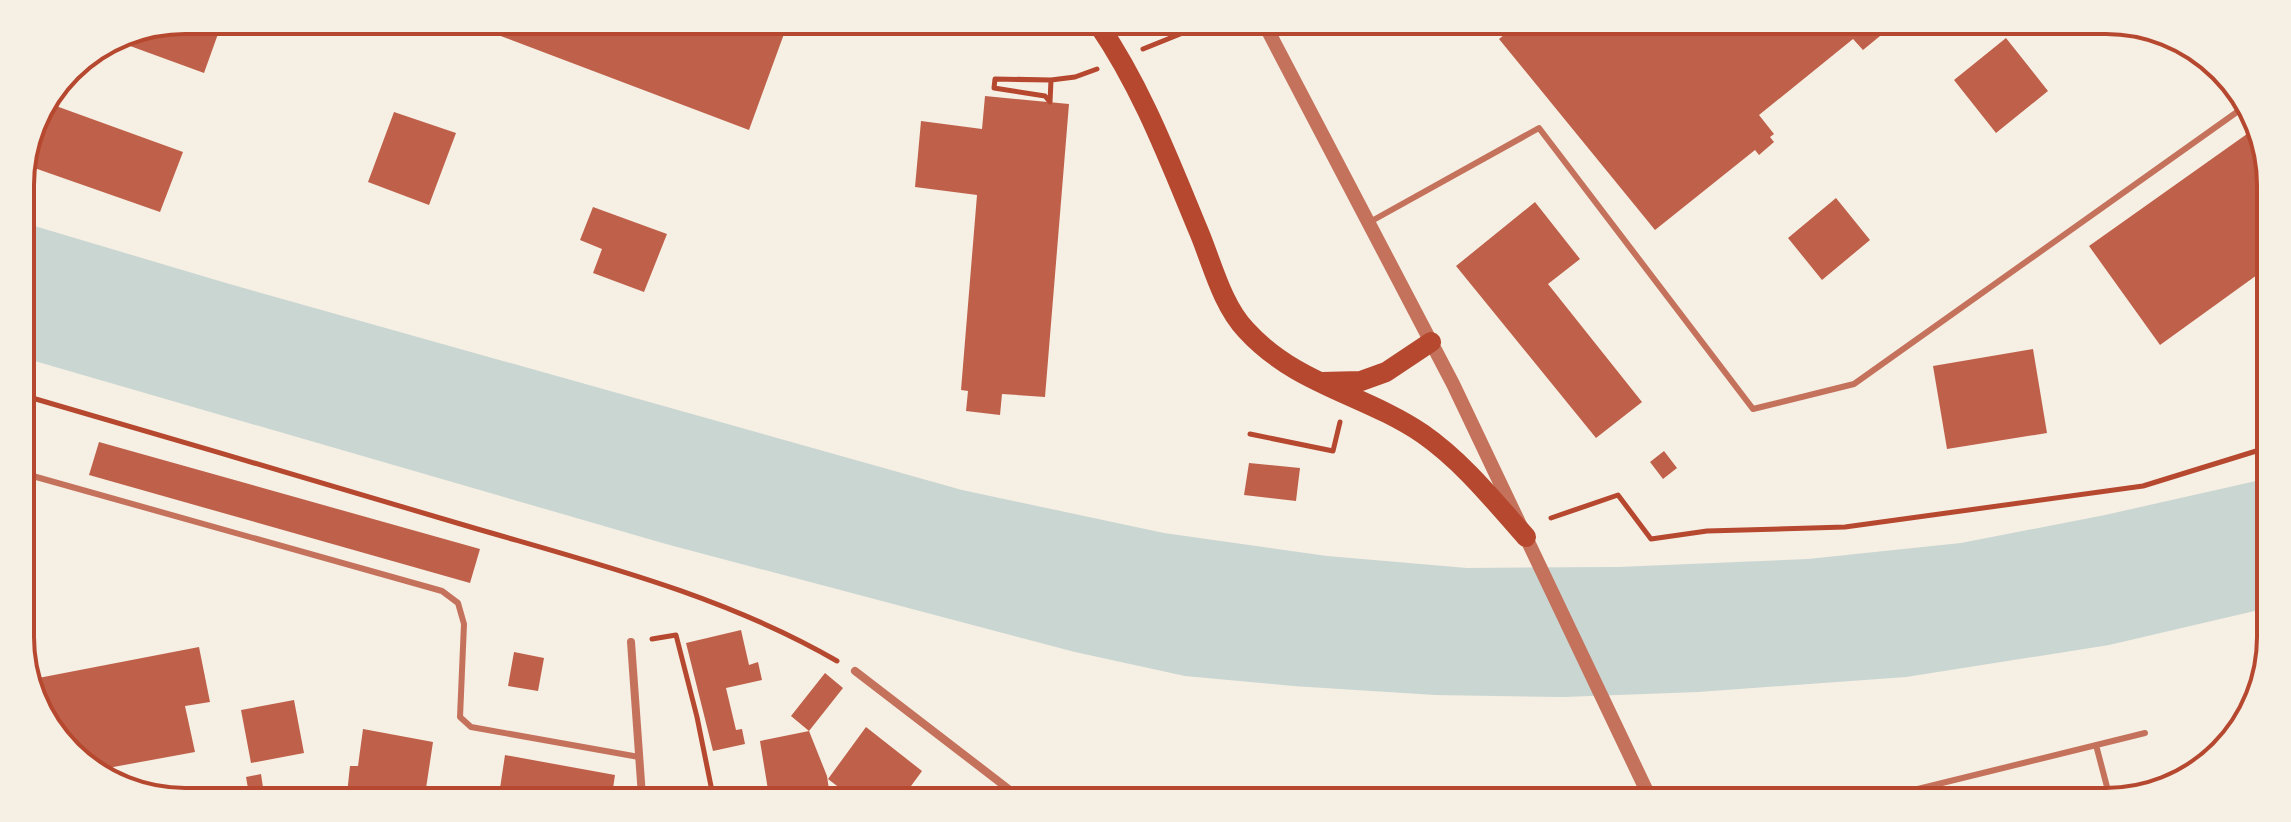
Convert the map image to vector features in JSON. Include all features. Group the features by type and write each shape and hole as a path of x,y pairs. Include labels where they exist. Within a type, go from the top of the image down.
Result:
{"main road":[{"path":"1105,34 1122,59 1153,122 1224,294 1243,327 1280,362 1423,434 1466,470 1526,537"},
{"path":"1317,383 1361,381 1386,372 1431,342"}],"street":[{"path":"1270,34 1431,342 1645,788"},
{"path":"631,642 641,788"},
{"path":"855,671 1007,788"}],"lane":[{"path":"1368,223 1539,128 1753,409 1854,384 2238,111"},
{"path":"34,476 442,591 458,603 464,624 460,717 471,727 639,757"},
{"path":"1922,788 2145,733"},
{"path":"2096,745 2107,788"}],"path":[{"path":"1161,41 1179,34"},
{"path":"1051,80 995,79 994,88 1045,96 1050,102 1051,91"},
{"path":"34,399 599,564 723,605 801,640 855,671"},
{"path":"1250,434 1333,451 1339,426"},
{"path":"1551,518 1618,495 1651,539 1707,531 1845,527 2143,486 2257,451"},
{"path":"631,642 676,635 711,788"}],"shaded area":[{"path":"34,226 962,490 1164,533 1327,556 1467,568 1618,567 1808,559 1961,543 2257,481 2257,610 2109,645 1906,677 1698,692 1564,697 1435,695 1185,676 1075,652 666,544 34,361"}],"building":[{"path":"218,34 204,73 127,45 165,35"},
{"path":"495,34 784,34 749,130"},
{"path":"1505,34 1882,34 1863,50 1853,39 1759,115 1774,134 1770,137 1774,142 1759,155 1755,150 1655,230 1499,39"},
{"path":"2006,38 2048,91 1996,133 1954,80"},
{"path":"985,96 1069,104 1045,397 1002,394 1000,415 966,411 968,391 961,390 977,195 915,187 921,121 982,129"},
{"path":"56,106 183,152 160,212 35,168 45,127"},
{"path":"394,112 456,133 429,205 368,182"},
{"path":"2248,133 2256,165 2257,275 2160,345 2089,246"},
{"path":"1836,198 1870,240 1822,280 1788,238"},
{"path":"1535,202 1580,259 1548,284 1642,402 1596,438 1456,266"},
{"path":"593,207 667,234 644,292 593,273 602,249 580,240"},
{"path":"2033,349 2047,433 1947,449 1933,366"},
{"path":"99,442 480,549 470,583 89,475"},
{"path":"1664,451 1677,468 1663,479 1650,462"},
{"path":"1249,463 1300,468 1296,501 1244,495"},
{"path":"741,630 749,665 758,662 762,680 726,688 736,730 742,729 745,744 713,751 686,643"},
{"path":"199,647 210,702 185,706 195,752 110,768 71,737 50,704 40,678"},
{"path":"514,652 544,658 538,691 508,686"},
{"path":"825,673 843,688 809,731 791,716"},
{"path":"294,700 304,753 251,763 241,710"},
{"path":"866,727 922,771 910,788 840,788 828,779"},
{"path":"363,729 433,742 426,788 348,788 350,766 358,766"},
{"path":"809,731 829,788 768,788 760,741"},
{"path":"505,755 615,775 613,788 500,788"},
{"path":"261,774 263,788 248,788 246,777"}]}
